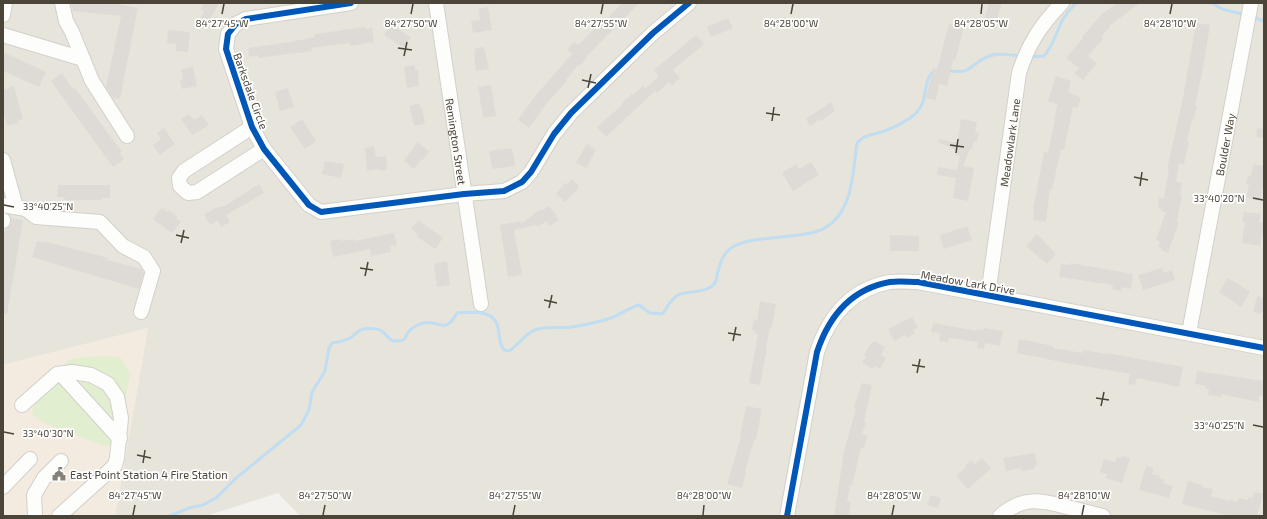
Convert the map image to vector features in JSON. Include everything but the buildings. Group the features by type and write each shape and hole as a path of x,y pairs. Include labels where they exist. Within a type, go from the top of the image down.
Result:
{"street":[{"path":"3,15 5,3"},
{"path":"62,3 66,21 92,81 127,136"},
{"name":"Barksdale Circle","path":"351,3 246,19 236,24 228,34 226,49 252,127 264,149 309,205 321,212 464,194 504,191 522,182 531,172 554,134 571,113 653,33 689,3"},
{"name":"Remington Street","path":"436,3 481,304"},
{"name":"Boulder Way","path":"1189,333 1251,3"},
{"name":"Meadowlark Lane","path":"988,295 1019,73 1024,57 1033,39 1043,24 1060,4"},
{"path":"3,35 83,59"},
{"path":"252,127 184,171 179,178 180,186 188,193 197,192 264,149"},
{"path":"3,160 9,206 26,209 36,217 100,222 122,246 144,257 153,271 141,312"},
{"name":"Meadow Lark Drive","path":"787,516 817,352 822,336 831,320 843,306 856,295 873,287 891,282 918,282 1264,348"},
{"path":"22,405 57,374 72,372 91,375 108,384 117,397 122,418 117,458 112,469 59,516"},
{"path":"60,374 120,439"},
{"path":"3,487 30,459"},
{"path":"35,516 34,495 44,478 61,461"},
{"path":"1000,516 1007,510 1019,504 1032,501 1044,501 1103,516"}],"shaded area":[{"path":"3,3 1264,3 1264,516 300,516 278,493 206,516 115,516 148,328 3,365"},
{"path":"148,328 115,516 3,516 3,365"}],"green space":[{"path":"83,357 120,357 130,373 123,413 115,442 110,446 102,445 42,422 32,414 38,392 69,360"}],"waterway":[{"path":"1029,57 1044,56 1052,44 1064,18 1076,3"},
{"path":"1212,3 1222,9 1246,15"},
{"path":"1253,17 1264,21"},
{"path":"948,70 966,70 991,55 1004,54 1021,56"},
{"path":"169,516 189,508 203,505 216,498 235,479 301,425 309,410 312,392 325,371 329,348 332,343 348,339 361,330 370,328 379,330 391,340 399,341 403,340 409,331 414,327 421,324 429,322 445,325 449,324 457,313 475,312 487,315 496,322 501,345 504,350 509,351 531,332 549,327 567,327 592,323 611,318 639,305 650,313 662,314 673,299 678,295 707,289 712,286 715,282 723,257 731,248 745,242 806,234 825,228 835,220 843,210 848,197 854,170 857,143 865,137 882,132 914,115 921,107 928,78 935,71"}],"cycle path":[{"path":"351,3 246,19 236,24 228,34 226,49 252,127 264,149 309,205 321,212 464,194 504,191 522,182 531,172 554,134 571,113 653,33 689,3"},
{"path":"787,516 817,352 822,339 828,327 843,306 864,291 876,286 890,282 918,282 1264,348"}],"place":[{"name":"East Point Station 4 Fire Station","path":"59,474"}]}
